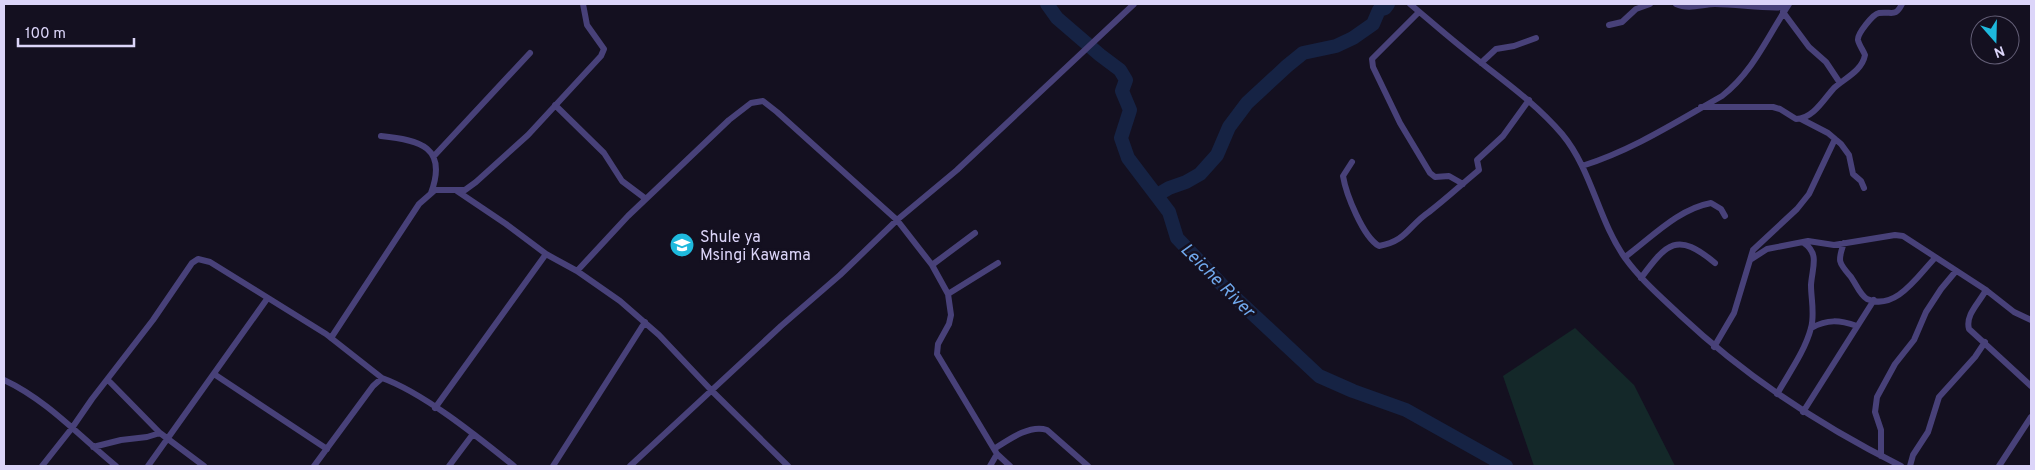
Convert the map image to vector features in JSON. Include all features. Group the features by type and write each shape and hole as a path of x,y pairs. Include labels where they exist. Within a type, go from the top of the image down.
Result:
{"street":[{"path":"430,193 442,189 465,190 476,182 528,135 604,52 603,46 587,25 583,4"},
{"path":"630,466 781,326 840,275 897,220 957,170 1134,4"},
{"path":"1410,4 1529,100 1563,135 1582,166 1606,226 1625,258 1641,278 1714,347 1803,412 1825,426 1901,466"},
{"path":"1609,26 1622,22 1636,9 1650,4"},
{"path":"1676,4 1692,6 1714,4 1758,8 1786,7"},
{"path":"1801,119 1815,110 1840,84 1850,77 1864,60 1865,55 1858,42 1859,33 1875,15 1897,12 1902,4"},
{"path":"1786,7 1809,47 1826,62 1840,84"},
{"path":"1582,166 1617,154 1648,139 1722,96 1739,81 1764,46 1774,25 1786,7"},
{"path":"1419,12 1372,59 1373,67 1400,123 1430,173 1435,177 1449,176 1463,184"},
{"path":"1481,62 1496,49 1514,46 1536,38"},
{"path":"434,156 530,52"},
{"path":"1352,162 1343,176 1344,185 1369,238 1379,246 1388,244 1403,237 1429,212 1479,170 1477,160 1504,136 1529,100"},
{"path":"577,271 628,216 729,120 751,103 763,101 897,220 932,265 948,294 951,314 949,324 938,344 937,354 996,452 1010,466"},
{"path":"554,105 604,153 622,181 646,200"},
{"path":"1701,107 1773,107 1780,109 1792,118 1801,119 1820,128 1848,152 1853,174 1861,181 1864,188"},
{"path":"331,338 420,204 430,193 436,172 434,156 428,148 419,143 381,136"},
{"path":"1714,347 1734,313 1754,250 1810,194 1835,139"},
{"path":"457,191 500,219 546,254 577,271 620,301 645,322 788,466"},
{"path":"1625,258 1667,225 1702,204 1711,203 1721,209 1725,216"},
{"path":"932,265 975,233"},
{"path":"1750,260 1767,249 1804,242 1834,245 1896,235 1903,236 1986,290 2008,307 2031,320"},
{"path":"1777,394 1793,368 1811,328 1813,314 1811,284 1815,259 1811,248 1804,242"},
{"path":"1844,243 1839,256 1840,264 1863,296 1874,300 1889,299 1906,291 1936,258"},
{"path":"1641,278 1661,252 1672,244 1679,244 1697,250 1714,263"},
{"path":"435,408 546,254"},
{"path":"42,466 153,320 186,272 198,259 210,262 331,338 382,378 396,383 435,408 473,434 514,466"},
{"path":"948,294 998,263"},
{"path":"1881,456 1881,430 1875,412 1877,397 1895,364 1914,340 1926,312 1956,271"},
{"path":"1986,290 1968,322 1970,329 2031,386"},
{"path":"148,466 267,299"},
{"path":"1803,412 1874,300"},
{"path":"1811,328 1821,323 1835,320 1857,326"},
{"path":"553,466 645,322"},
{"path":"1910,466 1913,455 1928,432 1939,397 1975,357 1985,342"},
{"path":"214,374 327,449"},
{"path":"314,466 372,386 382,378"},
{"path":"4,380 28,392 50,408 116,466"},
{"path":"108,380 160,433 204,466"},
{"path":"1999,466 2031,417"},
{"path":"990,466 996,452 1019,434 1042,428 1088,466"},
{"path":"93,447 160,433"},
{"path":"449,466 473,434"}],"green space":[{"path":"1575,328 1634,385 1675,466 1534,466 1503,376"}],"waterway":[{"name":"Leiche River","path":"1047,4 1057,18 1120,70 1126,80 1122,91 1130,110 1121,138 1128,158 1169,212 1177,238 1225,288 1319,376 1353,391 1406,410 1506,466"},
{"path":"1157,195 1200,174 1217,155 1229,127 1247,103 1287,66 1303,53 1336,46 1353,38 1373,24 1379,10 1385,8 1388,4"}],"place":[{"name":"Shule ya Msingi Kawama","path":"682,245"}]}
